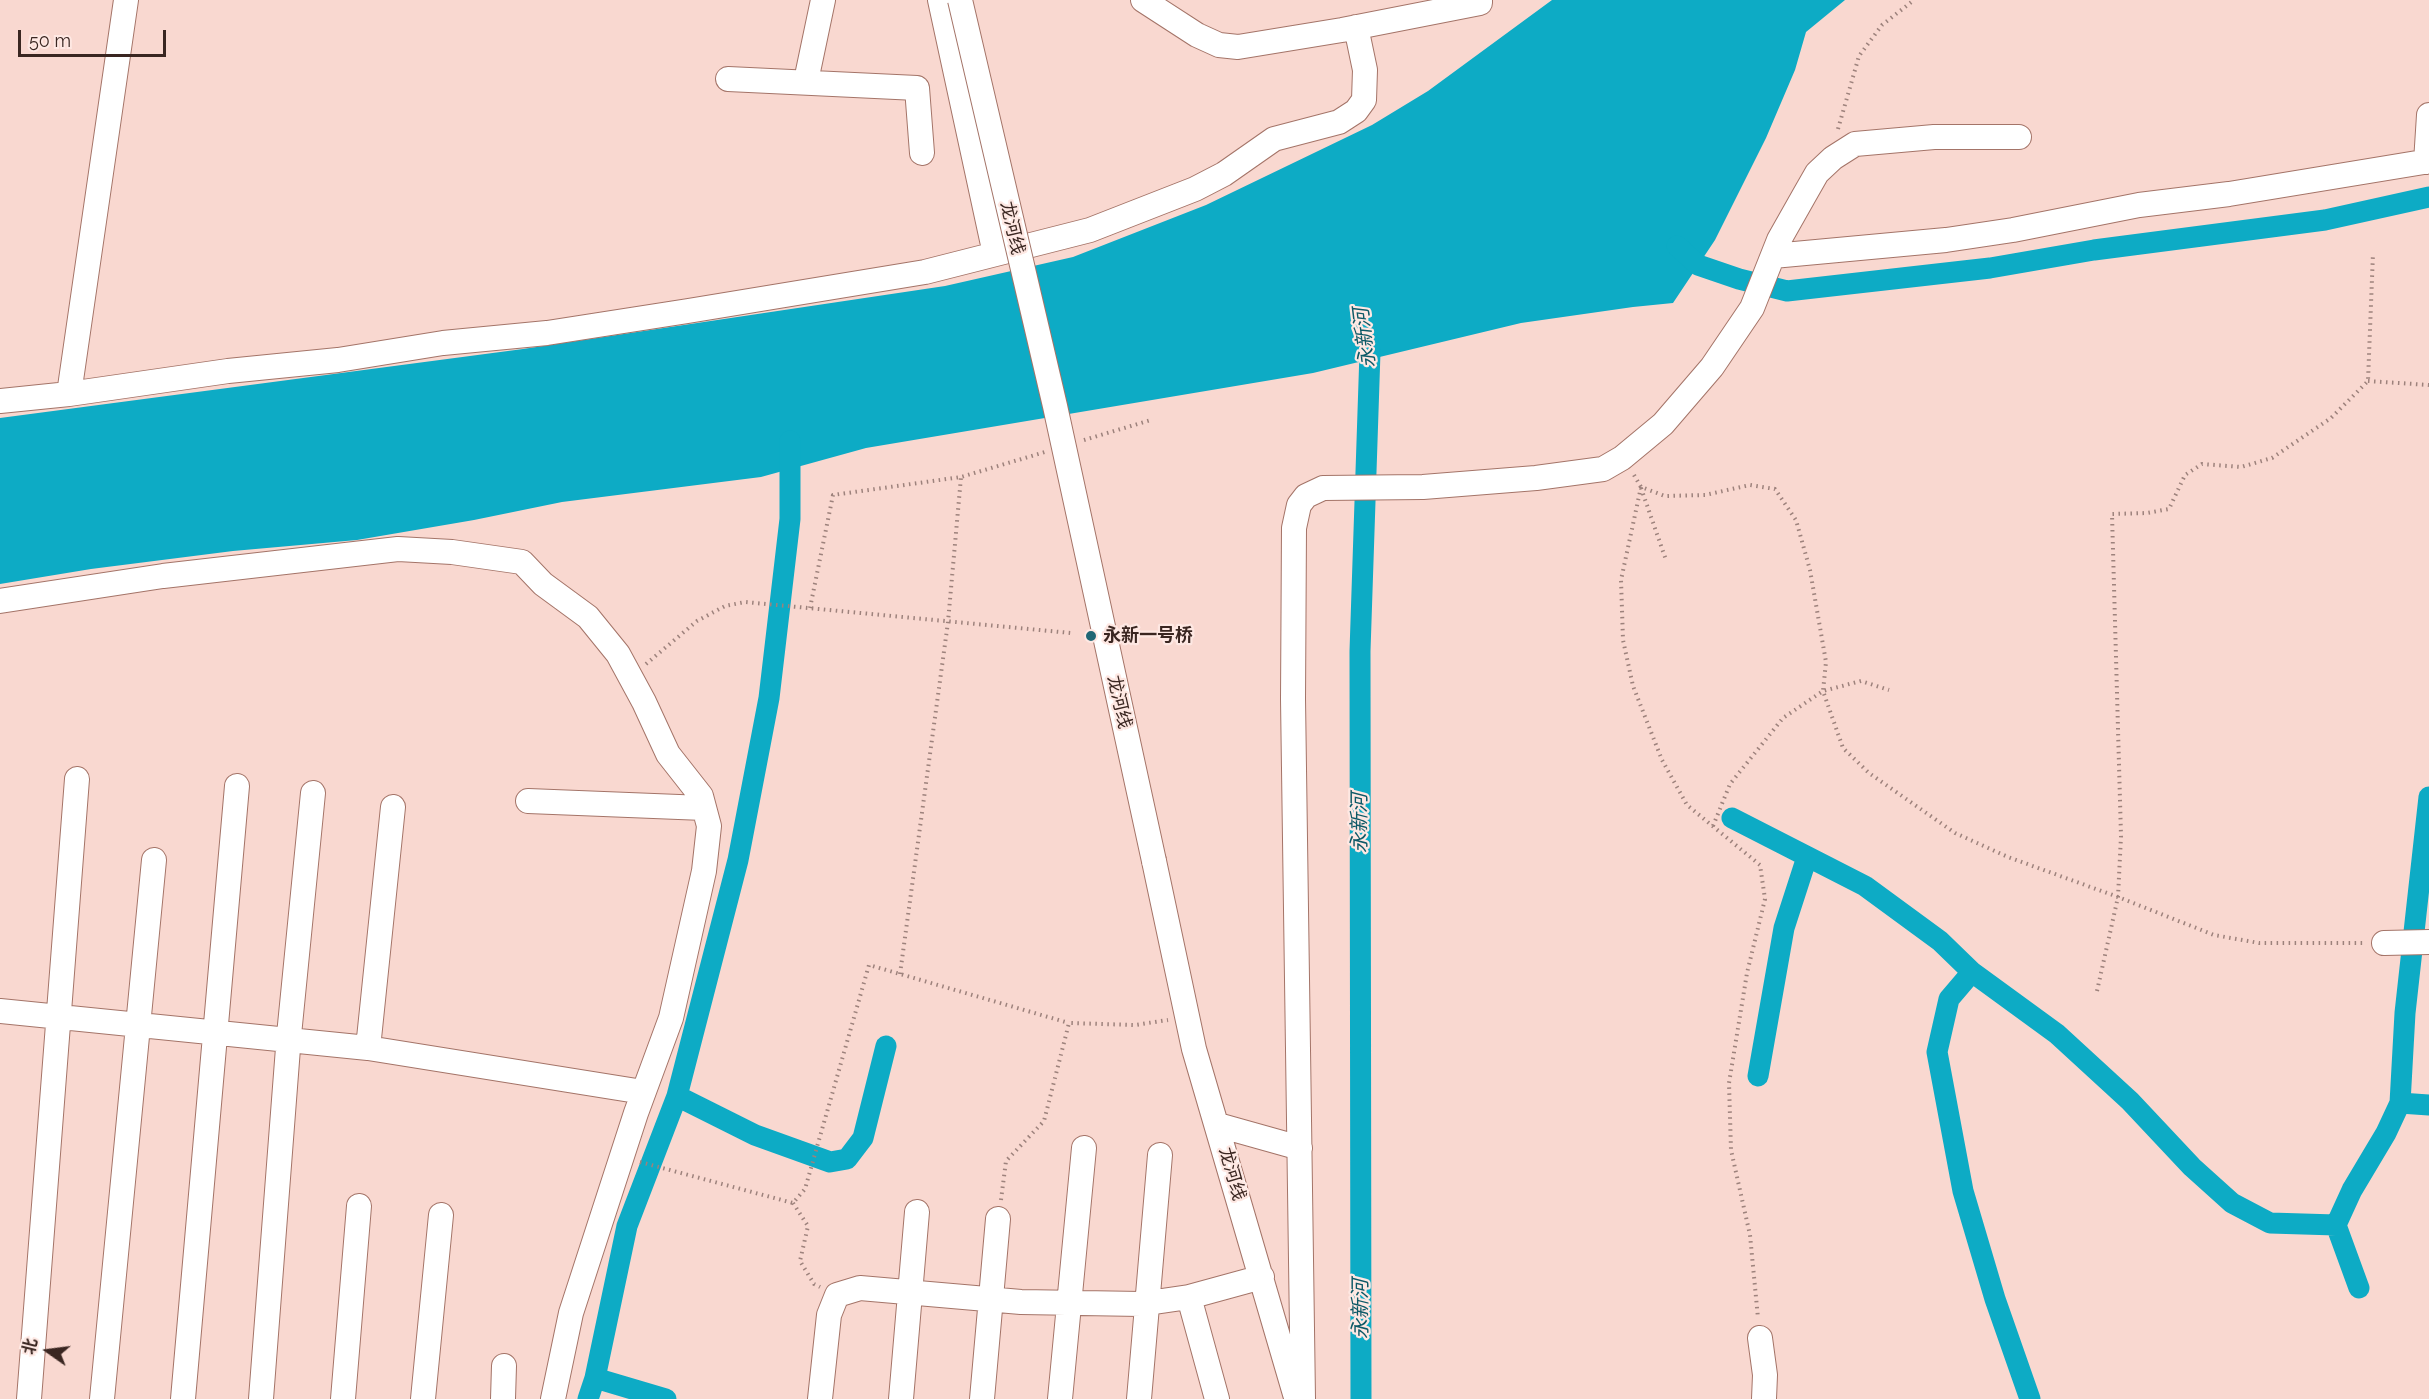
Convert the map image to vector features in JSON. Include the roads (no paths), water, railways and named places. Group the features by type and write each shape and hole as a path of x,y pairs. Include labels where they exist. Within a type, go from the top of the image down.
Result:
{"street":[{"path":"69,394 126,0"},
{"path":"806,81 823,0"},
{"path":"940,0 995,254"},
{"name":"龙河线","path":"960,0 1054,406 1187,1017 1297,1399"},
{"path":"1152,3 1197,35 1219,45 1238,47 1480,3 1480,0"},
{"path":"0,401 69,394 228,371 338,360 443,343 547,333 869,283 925,272 1090,230 1196,189 1224,174 1274,139 1339,122 1356,111 1364,100 1365,70 1356,27"},
{"path":"728,79 917,88 922,153"},
{"path":"1771,259 1991,233 2139,205 2253,190 2428,162 2429,115"},
{"path":"1303,1399 1296,952 1294,528 1299,505 1306,496 1323,488 1408,488 1536,478 1603,469 1622,458 1663,424 1712,367 1752,308 1771,259 1817,173 1833,158 1855,144 1934,137 2019,137"},
{"path":"0,600 163,576 398,549 452,552 522,562 543,584 588,617 618,654 668,753 701,796 709,826 704,871 691,938 671,1018 643,1092 571,1313 553,1399"},
{"path":"29,1399 77,779"},
{"path":"183,1399 237,786"},
{"path":"261,1399 289,1040 314,793"},
{"path":"528,801 704,808"},
{"path":"368,1048 393,807"},
{"path":"102,1399 154,860"},
{"path":"2384,943 2429,942"},
{"path":"0,1011 368,1048 643,1092"},
{"path":"1218,1125 1300,1148"},
{"path":"1060,1399 1084,1148"},
{"path":"1139,1399 1160,1155"},
{"path":"343,1399 359,1206"},
{"path":"901,1399 917,1212"},
{"path":"423,1399 441,1215"},
{"path":"982,1399 998,1219"},
{"path":"820,1399 829,1315 837,1295 860,1288 1069,1304 1147,1303 1189,1297 1262,1277"},
{"path":"1189,1297 1217,1399"},
{"path":"1760,1338 1765,1375 1764,1399"},
{"path":"503,1399 504,1366"}],"water":[{"path":"1552,0 1845,0 1806,32 1795,70 1766,138 1715,240 1673,303 1521,323 1313,373 866,448 761,477 562,502 357,540 233,551 91,569 0,584 0,418 523,349 945,286 1073,257 1206,205 1372,125 1428,91"}],"waterway":[{"path":"1677,246 1698,265 1739,279 1787,291 1990,268 2094,250 2325,220 2429,197"},
{"name":"永新河","path":"1361,1399 1360,651 1370,352 1366,330"},
{"path":"588,1399 595,1378 627,1226 677,1096 738,860 769,698 790,519 790,441"},
{"path":"2359,1288 2336,1225 2352,1190 2386,1133 2400,1103 2405,1013 2429,797"},
{"path":"1732,818 1865,886 1940,941 1972,972 2057,1034 2130,1101 2192,1167 2232,1203 2270,1223 2336,1225"},
{"path":"1758,1076 1784,928 1807,857"},
{"path":"1972,972 1949,999 1937,1052 1963,1191 1995,1299 2030,1399"},
{"path":"677,1096 755,1135 830,1162 847,1159 863,1138 886,1046"},
{"path":"2400,1103 2429,1105"},
{"path":"595,1378 666,1399"}],"place":[{"name":"永新一号桥","path":"1091,636"}]}
